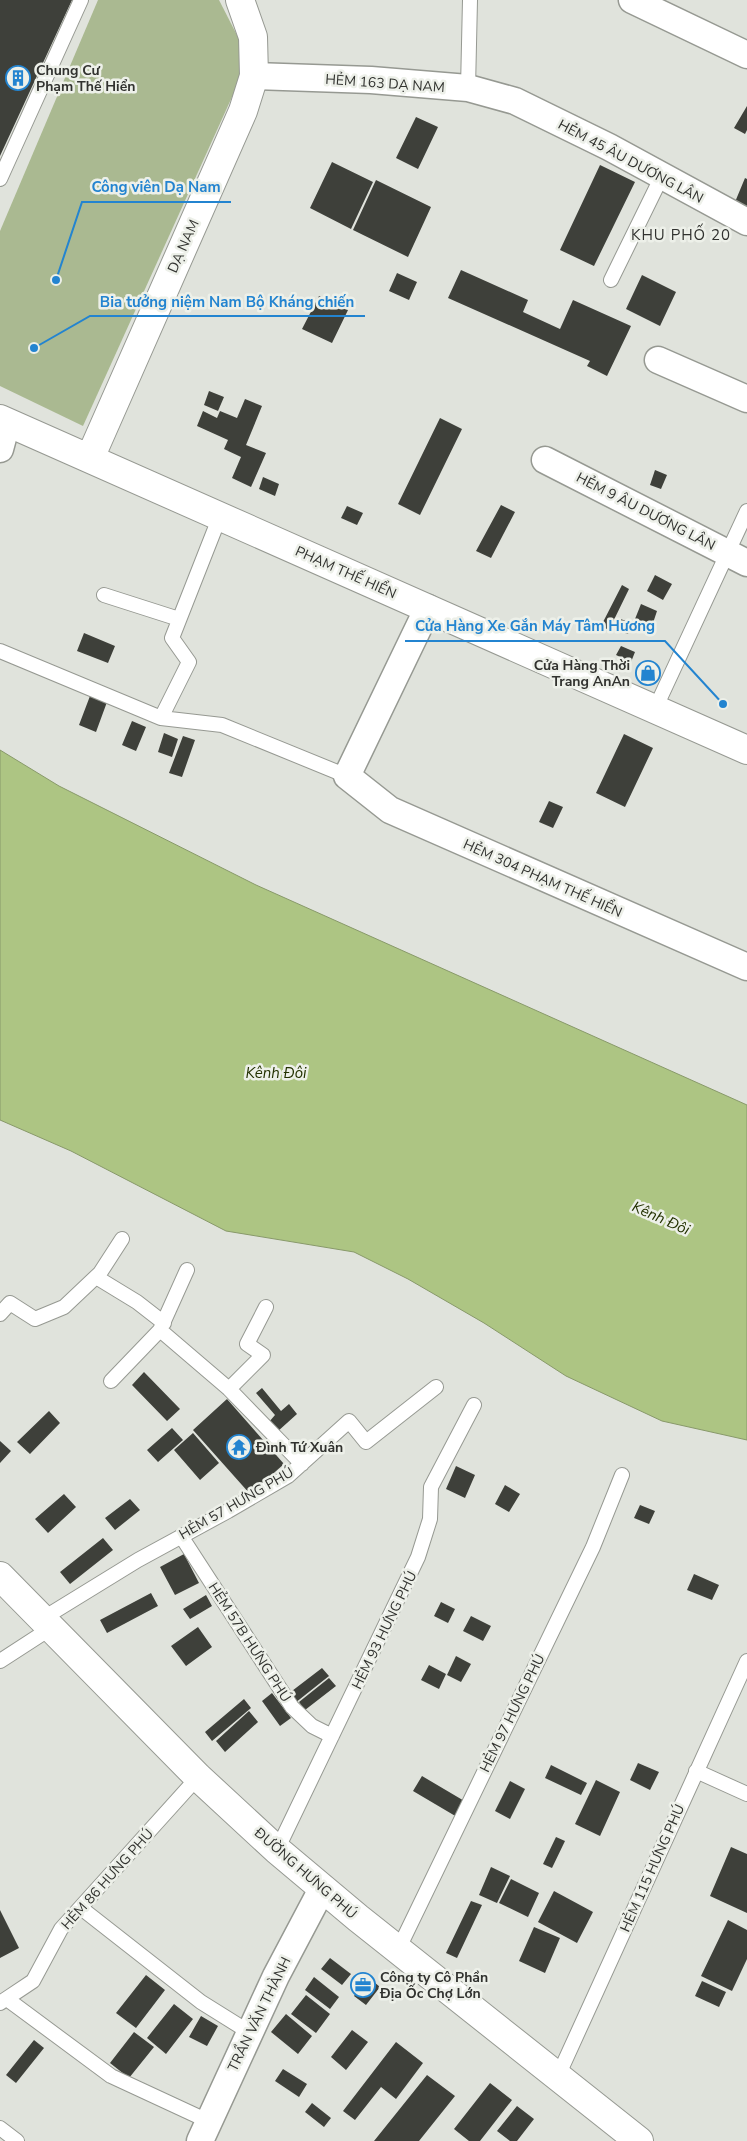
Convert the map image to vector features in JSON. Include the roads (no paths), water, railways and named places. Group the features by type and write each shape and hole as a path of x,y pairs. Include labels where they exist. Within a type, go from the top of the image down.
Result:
{"main road":[{"name":"DẠ NAM","path":"90,458 243,110 254,76 253,37 240,0"},
{"name":"PHẠM THẾ HIỂN","path":"4,421 747,750"},
{"name":"ĐƯỜNG HƯNG PHÚ","path":"0,1576 198,1777 277,1850 322,1889 639,2141"}],"street":[{"path":"632,0 747,55"},
{"name":"HẺM 163 DẠ NAM","path":"254,76 371,80 468,88 515,101"},
{"name":"HẺM 45 ÂU DƯƠNG LÂN","path":"515,101 609,147 747,222"},
{"path":"658,360 747,400"},
{"path":"0,449 4,421"},
{"name":"HẺM 9 ÂU DƯƠNG LÂN","path":"546,460 737,558"},
{"path":"347,776 428,608"},
{"name":"HẺM 304 PHẠM THẾ HIỂN","path":"347,776 390,810 747,967"},
{"name":"TRẦN VĂN THÀNH","path":"204,2131 276,1976 322,1889"}],"lane":[{"path":"0,179 81,0"},
{"path":"468,88 470,0"},
{"path":"611,280 662,176"},
{"path":"655,709 737,558 747,511"},
{"path":"161,718 189,662 172,638 220,516"},
{"path":"104,595 179,619"},
{"name":"HẺM 304 PHẠM THẾ HIỂN","path":"0,651 161,718 222,725 347,776"},
{"path":"0,1314 10,1303 35,1318 64,1307 96,1277 122,1239"},
{"path":"110,1381 162,1326 187,1270"},
{"path":"96,1277 137,1302 229,1389 302,1464"},
{"path":"229,1389 263,1355 247,1344 266,1307"},
{"name":"HẺM 57 HƯNG PHÚ","path":"0,1661 46,1624 181,1536 280,1481 302,1464 349,1421 366,1442 436,1387"},
{"name":"HẺM 93 HƯNG PHÚ","path":"277,1850 418,1558 430,1519 431,1487 474,1405"},
{"name":"HẺM 97 HƯNG PHÚ","path":"398,1950 593,1547 622,1475"},
{"name":"HẺM 57B HƯNG PHÚ","path":"181,1536 292,1707 301,1718 312,1726 332,1736"},
{"name":"HẺM 115 HƯNG PHÚ","path":"558,2076 747,1661"},
{"path":"696,1771 747,1794"},
{"name":"HẺM 86 HƯNG PHÚ","path":"4,2001 33,1981 61,1930 198,1777"},
{"path":"81,1908 201,2002 249,2032"},
{"path":"4,2001 112,2076 204,2131"},
{"path":"0,2128 17,2141"}],"water":[{"name":"Kênh Đôi","path":"0,750 59,786 256,885 747,1105 747,1440 662,1421 566,1376 484,1323 408,1279 354,1252 226,1231 71,1151 0,1120"}],"place":[{"name":"Chung Cư Phạm Thế Hiển","path":"18,78"},
{"name":"Công viên Dạ Nam","path":"56,280"},
{"name":"Bia tưởng niệm Nam Bộ Kháng chiến","path":"34,348"},
{"name":"Cửa Hàng Thời Trang AnAn","path":"648,673"},
{"name":"Cửa Hàng Xe Gắn Máy Tâm Hương","path":"723,704"},
{"name":"Đình Tứ Xuân","path":"239,1447"},
{"name":"Công ty Cô Phần Địa Ốc Chợ Lớn","path":"363,1985"}],"district":[{"name":"KHU PHỐ 20","path":"681,235"}]}
